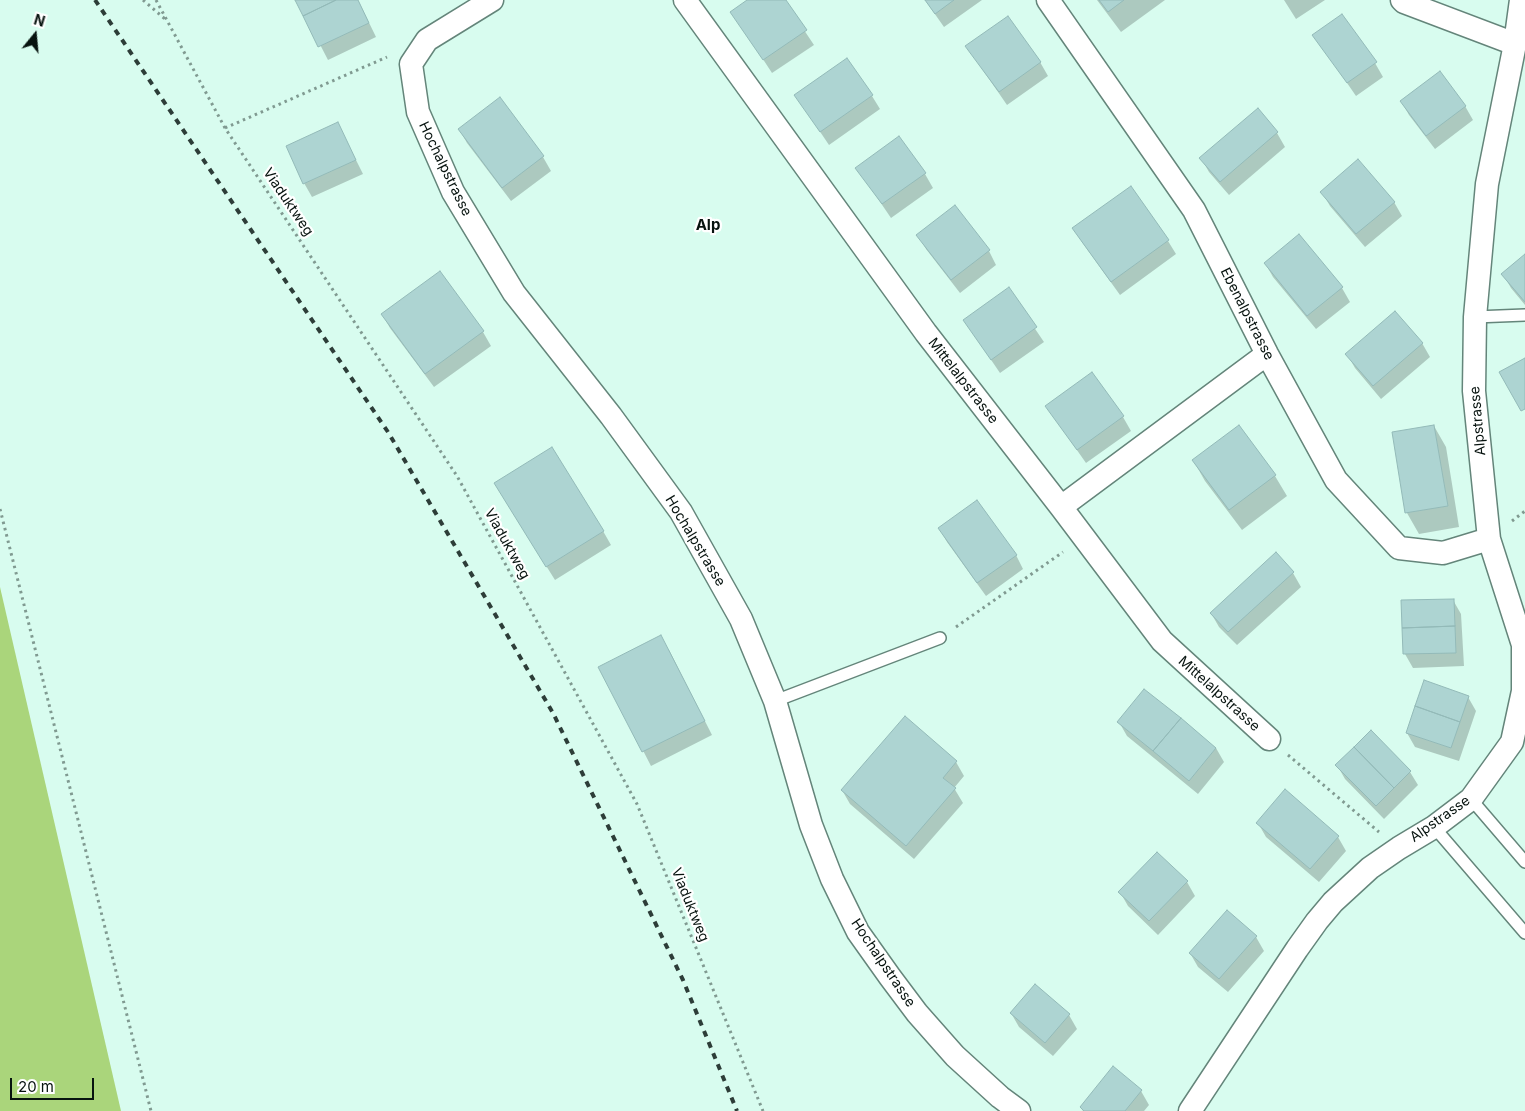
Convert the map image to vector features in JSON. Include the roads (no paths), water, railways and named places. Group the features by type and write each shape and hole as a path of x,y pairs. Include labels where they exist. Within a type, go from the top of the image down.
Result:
{"street":[{"name":"Hochalpstrasse","path":"492,0 427,40 411,64 418,112 453,192 514,293 611,416 681,512 741,619 774,701 811,825 832,879 858,932 917,1013 955,1056 1000,1097 1019,1111"},
{"name":"Mittelalpstrasse","path":"685,0 926,333 1162,641 1269,739"},
{"name":"Ebenalpstrasse","path":"1048,0 1194,210 1267,354 1336,480 1398,548 1443,552 1489,539"},
{"path":"1402,0 1519,32"},
{"name":"Alpstrasse","path":"1190,1111 1317,921 1352,884 1398,848 1434,827 1471,799 1512,742 1523,691 1523,645 1489,539 1474,391 1475,317 1488,184 1519,32 1521,0"},
{"path":"1061,507 1267,354"}],"lane":[{"path":"1475,317 1525,315"},
{"path":"774,701 940,638"},
{"path":"1471,799 1525,862"},
{"path":"1434,827 1525,933"}],"railway":[{"path":"95,0 388,432 553,713 683,980 737,1111"}],"district":[{"name":"Alp","path":"708,225"}]}
